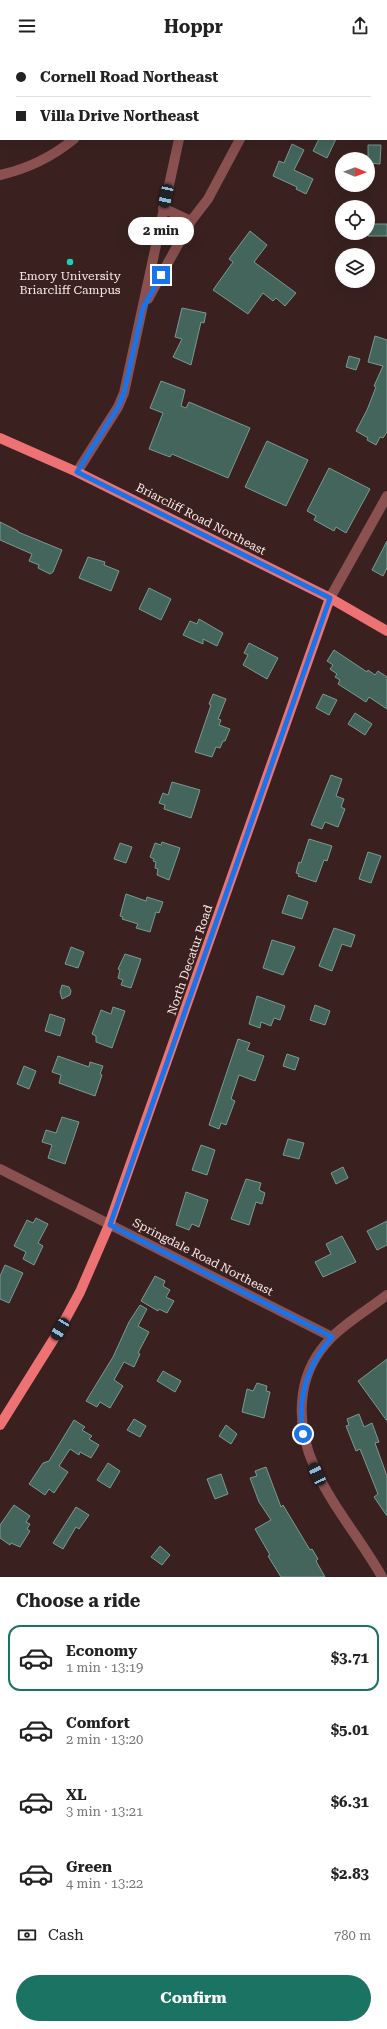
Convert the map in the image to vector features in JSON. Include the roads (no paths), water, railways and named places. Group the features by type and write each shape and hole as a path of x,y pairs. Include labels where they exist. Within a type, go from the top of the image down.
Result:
{"main road":[{"name":"Briarcliff Road Northeast","path":"0,439 77,472 330,598 387,631"},
{"name":"North Decatur Road","path":"0,1425 60,1329 80,1292 110,1225 330,598"}],"street":[{"path":"0,175 24,170 61,150 73,140"},
{"path":"77,472 118,407 124,393 179,140"},
{"path":"143,308 192,221 208,199 239,140"},
{"path":"163,208 192,221"},
{"name":"North Decatur Road","path":"330,598 387,496"},
{"name":"Springdale Road Northeast","path":"0,1169 332,1337"},
{"path":"382,1577 317,1474 305,1443 301,1421 304,1385 314,1359 332,1337 387,1295"}],"place":[{"name":"Emory University Briarcliff Campus","path":"70,262"}]}
